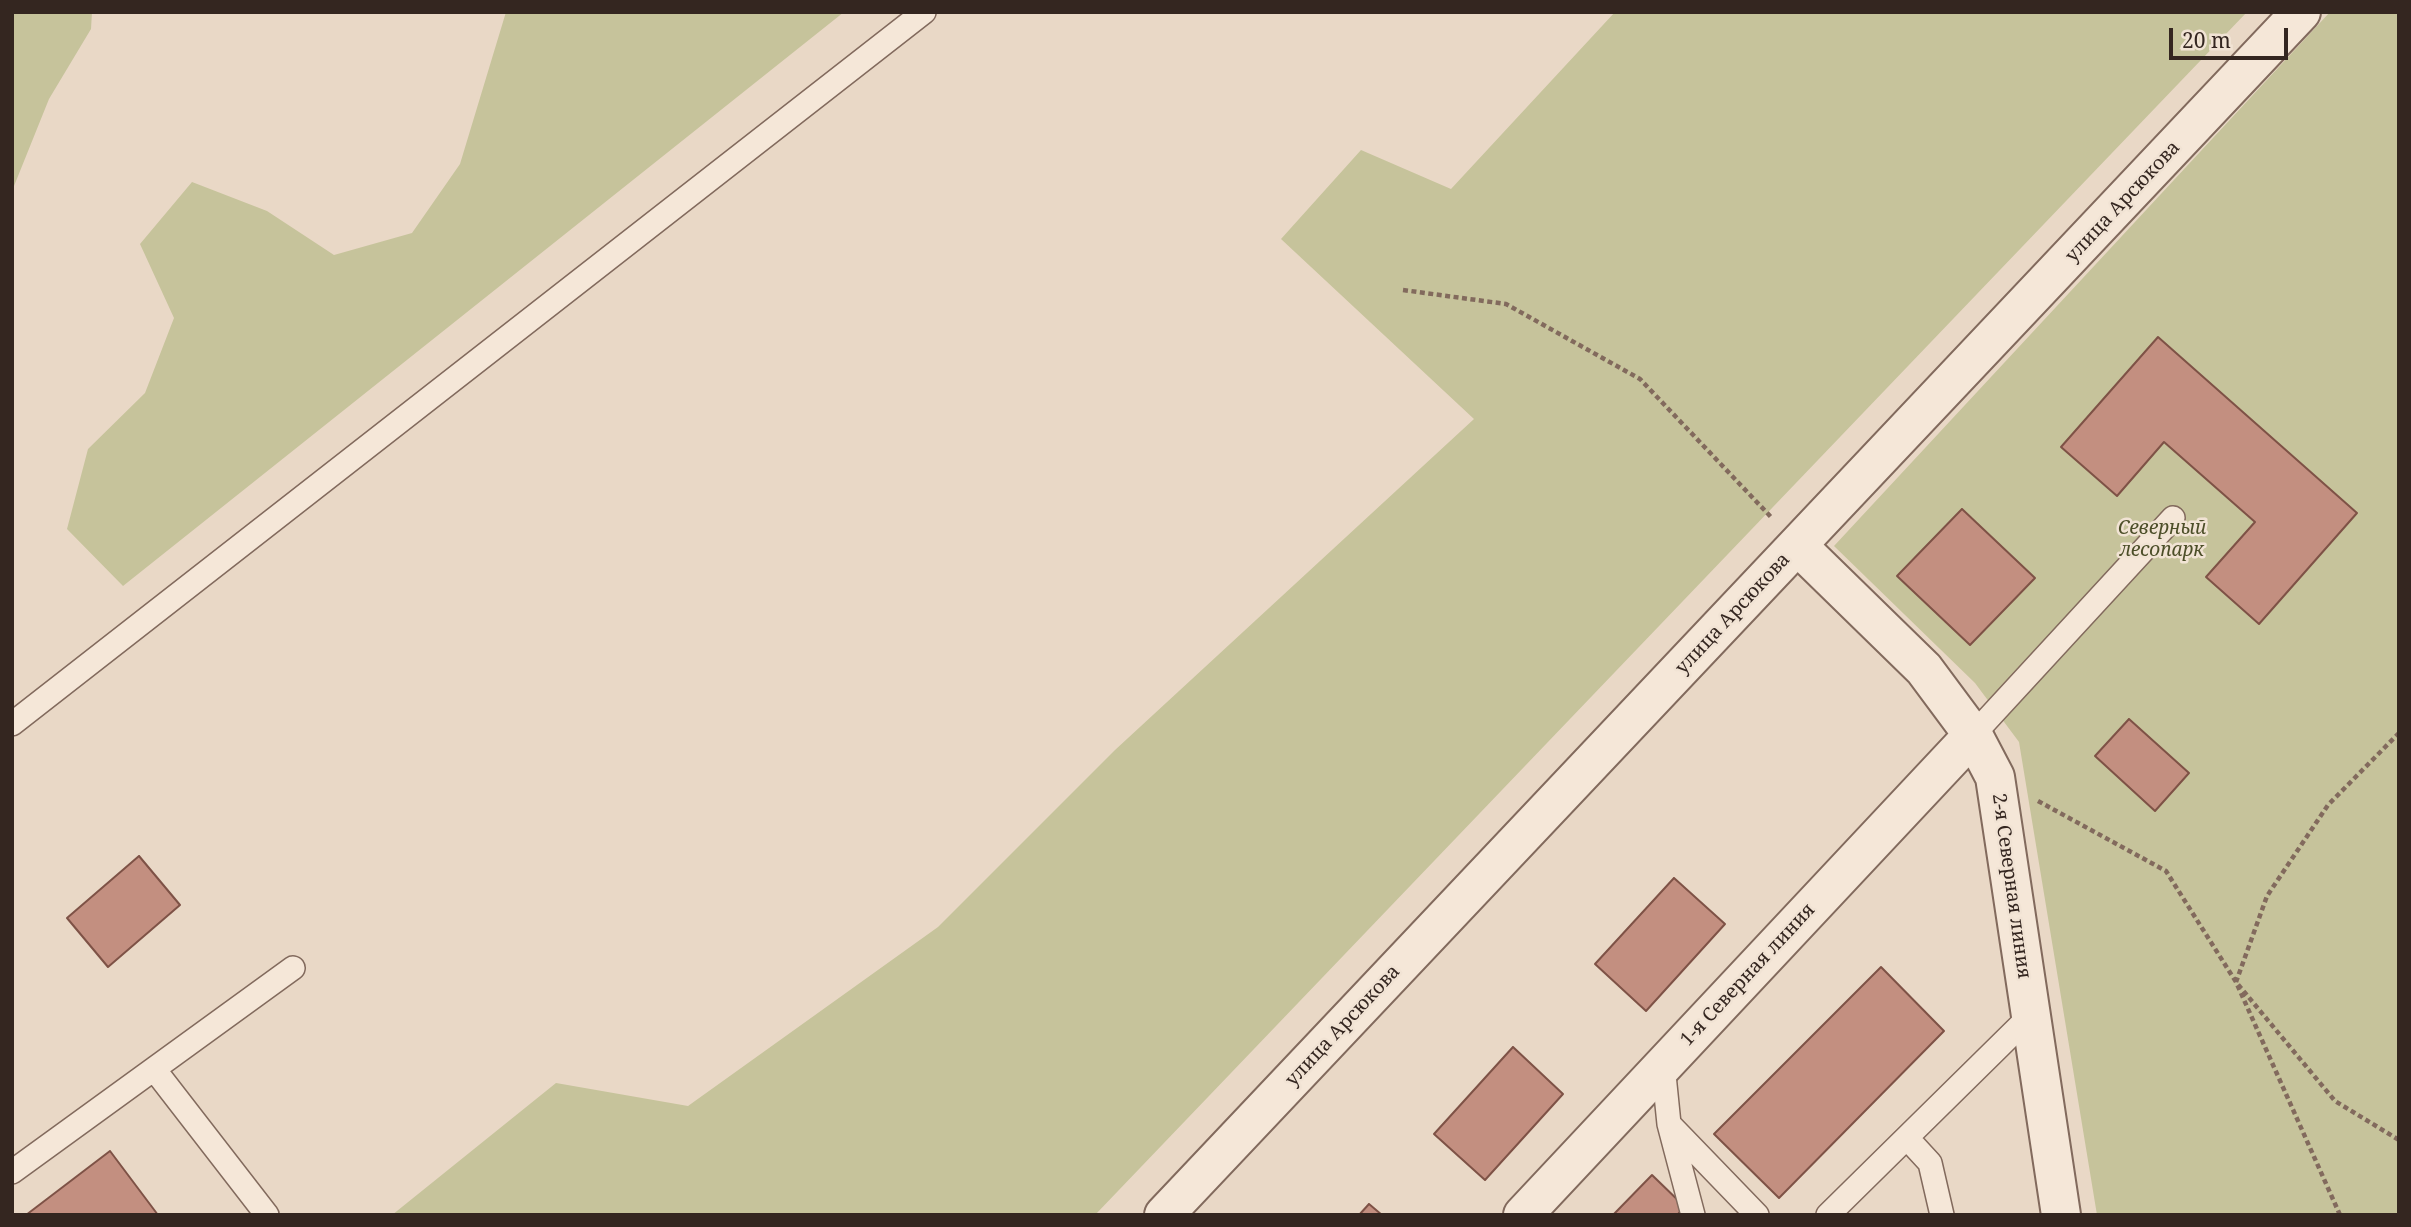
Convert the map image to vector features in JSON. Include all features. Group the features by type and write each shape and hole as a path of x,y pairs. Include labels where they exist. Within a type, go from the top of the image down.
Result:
{"street":[{"name":"улица Арсюкова","path":"1164,1215 2301,12"},
{"name":"2-я Северная линия","path":"1798,546 1924,669 1973,735 1995,777 2061,1215"},
{"name":"1-я Северная линия","path":"1523,1215 1973,735"}],"lane":[{"path":"12,724 924,12"},
{"path":"1973,735 2173,518"},
{"path":"12,1172 293,968"},
{"path":"1828,1215 2031,1015"},
{"path":"1663,1065 1669,1124 1692,1215"},
{"path":"154,1069 267,1215"},
{"path":"1669,1124 1757,1215"},
{"path":"1907,1138 1930,1163 1942,1215"}],"path":[{"path":"1403,290 1506,304 1640,379 1798,546"},
{"path":"2340,1215 2236,982 2267,895 2328,805 2399,733"},
{"path":"1995,777 2166,871 2236,982 2335,1101 2399,1140"}],"green space":[{"path":"12,12 92,12 91,29 49,99 12,191"},
{"path":"506,12 844,12 123,586 67,529 88,449 145,393 174,318 140,244 192,182 267,211 334,255 412,233 460,164"},
{"path":"1615,12 2247,12 1095,1215 392,1215 556,1083 688,1106 938,927 1115,750 1474,419 1281,239 1361,150 1451,189"},
{"name":"Северный лесопарк","path":"2330,12 2399,12 2399,1215 2097,1215 2019,742 1975,683 1834,546"}],"building":[{"path":"2158,337 2357,513 2259,624 2206,577 2255,522 2164,442 2117,496 2061,447"},
{"path":"1962,509 2035,578 1970,645 1897,576"},
{"path":"2129,719 2189,773 2155,811 2095,756"},
{"path":"139,856 180,905 108,967 67,918"},
{"path":"1674,878 1725,924 1646,1011 1595,964"},
{"path":"1881,967 1944,1031 1779,1198 1714,1134"},
{"path":"1513,1047 1563,1094 1485,1180 1434,1134"},
{"path":"110,1151 158,1215 26,1215"},
{"path":"1652,1175 1685,1207 1677,1215 1613,1215"},
{"path":"1369,1204 1382,1215 1359,1215"}]}
